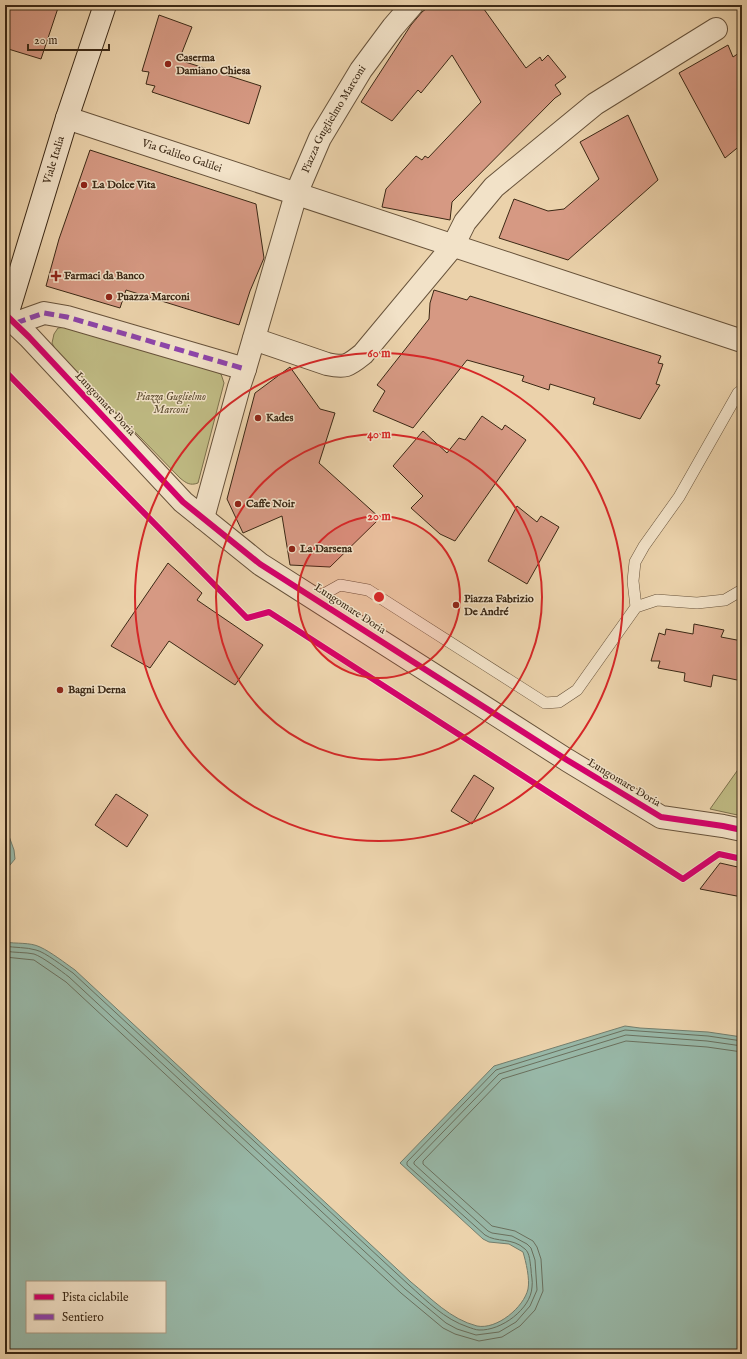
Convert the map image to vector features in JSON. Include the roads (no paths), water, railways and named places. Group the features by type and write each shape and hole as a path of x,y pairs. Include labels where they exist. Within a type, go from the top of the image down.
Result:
{"street":[{"name":"Viale Italia","path":"9,318 67,118 105,5"},
{"name":"Piazza Guglielmo Marconi","path":"203,518 237,394 246,369 296,194 320,138 361,70 393,27 412,5"},
{"path":"254,339 327,364 340,367 350,364 363,354 453,246 465,222 494,186 595,104 716,29"},
{"name":"Via Galileo Galilei","path":"67,118 742,341"},
{"path":"9,318 44,313 67,317 246,369"},
{"name":"Lungomare Doria","path":"9,318 183,502 260,564 567,760 661,818 742,830"}],"lane":[{"path":"636,607 633,581 635,562 644,546 678,497 738,393 742,390"},
{"path":"315,599 340,585 368,590 545,703 559,702 577,690 636,607 657,600 697,603 725,600 742,590"}],"water":[{"path":"5,825 14,850 15,859 5,871"},
{"path":"5,942 36,945 75,970 411,1282 434,1302 458,1319 477,1326 485,1326 501,1321 521,1303 528,1289 527,1270 523,1252 509,1244 489,1242 483,1239 400,1163 494,1066 625,1026 708,1032 742,1037 742,1354 5,1354"}],"place":[{"name":"Caserma Damiano Chiesa","path":"168,64"},
{"name":"La Dolce Vita","path":"84,185"},
{"name":"Farmaci da Banco","path":"56,276"},
{"name":"Puazza Marconi","path":"109,297"},
{"name":"Kades","path":"258,418"},
{"name":"Caffe Noir","path":"238,504"},
{"name":"La Darsena","path":"292,549"},
{"name":"Piazza Fabrizio De André","path":"456,605"},
{"name":"Bagni Derna","path":"60,690"}]}
